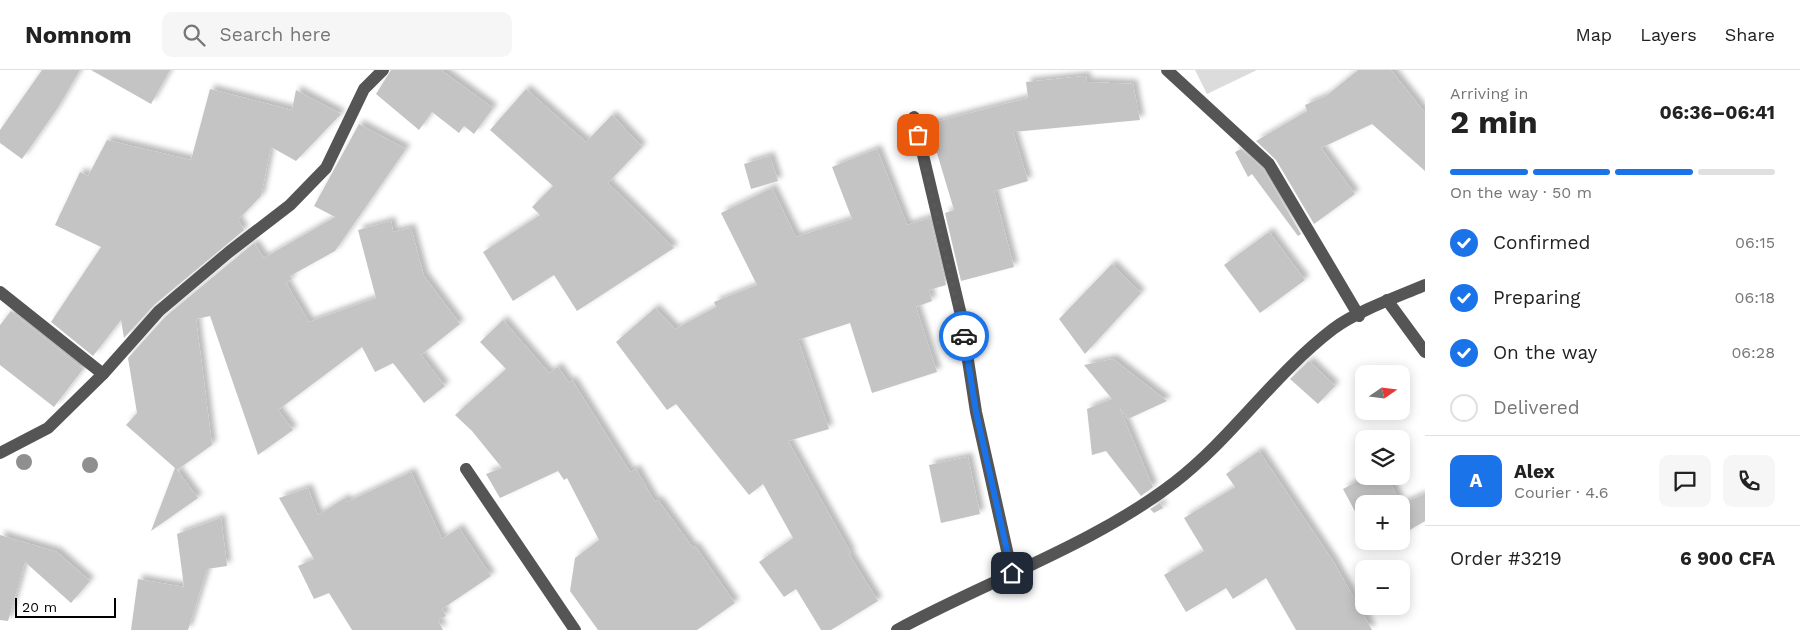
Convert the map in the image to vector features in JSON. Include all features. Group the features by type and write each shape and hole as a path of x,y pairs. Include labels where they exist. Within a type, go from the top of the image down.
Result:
{"street":[{"path":"0,453 48,428 103,374 159,311 229,252 290,205 326,168 364,89 383,70"},
{"path":"1167,70 1269,164 1359,316"},
{"path":"914,117 961,315 976,412 1012,573"},
{"path":"898,630 947,603 1105,527 1174,483 1222,442 1291,367 1334,329 1387,300 1425,285"},
{"path":"0,292 103,374"},
{"path":"1387,300 1425,352"},
{"path":"466,469 575,630"}],"shaded area":[{"path":"1195,70 1257,70 1207,94"}],"building":[{"path":"42,70 80,70 57,109 22,159 0,143 0,130"},
{"path":"91,70 170,70 151,104"},
{"path":"391,70 441,70 493,108 474,134 464,126 459,133 432,112 419,130 376,94"},
{"path":"1358,70 1391,70 1425,113 1425,171 1372,124 1321,148 1355,194 1314,224 1276,160 1256,141 1307,111 1305,105 1326,96"},
{"path":"1086,76 1087,82 1133,84 1140,120 1013,132 1028,181 994,191 1014,267 961,281 945,213 954,210 937,153 931,154 924,125 1028,98 1026,82"},
{"path":"210,89 292,110 296,90 341,114 296,161 271,147 261,196 238,220 244,230 154,305 124,338 121,320 93,356 51,322 101,247 55,225 80,172 88,176 107,140 191,160"},
{"path":"526,89 586,142 612,115 642,147 608,183 674,248 577,311 554,275 513,301 483,252 540,215 532,207 553,186 490,130"},
{"path":"359,124 406,149 335,251 290,276 292,279 286,283 309,322 376,298 358,230 391,221 393,232 411,228 424,276 460,324 421,355 445,386 424,403 393,363 375,372 362,347 278,410 293,430 258,455 210,316 196,319 212,445 177,470 198,498 151,531 175,468 126,425 137,413 128,358 165,317 254,243 264,258 335,217 314,206"},
{"path":"877,149 907,225 930,218 946,285 929,290 932,301 916,307 937,372 872,393 850,323 798,340 829,429 788,441 851,553 849,554 878,601 831,630 821,630 796,589 784,597 759,562 793,538 763,484 749,495 676,404 667,410 616,342 655,308 675,329 716,307 714,302 757,285 721,213 772,188 796,237 852,219 832,167"},
{"path":"1241,149 1263,169 1301,234 1298,236 1252,174 1248,177 1235,152"},
{"path":"770,156 778,181 751,189 744,164"},
{"path":"1269,232 1305,280 1260,313 1224,265"},
{"path":"1112,264 1141,293 1085,354 1059,319"},
{"path":"11,311 83,369 54,407 0,365 0,325"},
{"path":"503,320 549,373 558,367 569,383 572,380 630,472 636,469 655,502 658,500 693,548 695,546 735,603 697,630 598,630 570,591 575,558 599,540 567,478 564,480 558,471 500,498 486,474 502,468 472,431 455,415 506,369 480,342"},
{"path":"1113,359 1167,401 1128,419 1119,407 1153,487 1141,496 1106,451 1092,455 1087,409 1112,399 1084,365"},
{"path":"1309,361 1335,386 1318,404 1290,379"},
{"path":"1259,451 1333,561 1355,600 1355,615 1364,615 1372,630 1296,630 1266,578 1233,599 1226,588 1186,612 1164,575 1204,551 1184,518 1235,487 1226,474"},
{"path":"968,457 980,514 941,523 929,465"},
{"path":"411,472 442,539 459,528 491,576 442,609 446,616 438,620 443,630 352,630 329,593 314,599 298,566 314,559 279,498 308,488 318,515 345,498 347,502"},
{"path":"1355,482 1355,485 1392,485 1396,495 1355,495 1355,511 1343,489"},
{"path":"1425,494 1425,521 1410,530 1410,500"},
{"path":"1160,503 1163,508 1154,513 1150,509"},
{"path":"221,518 227,566 207,569 188,630 131,630 138,579 184,587 177,534"},
{"path":"0,535 57,552 90,581 71,603 25,562 8,621 0,620"}],"way so far":[{"path":"918,135 961,315 964,336"}],"route":[{"path":"964,336 976,412 1012,573"}]}
